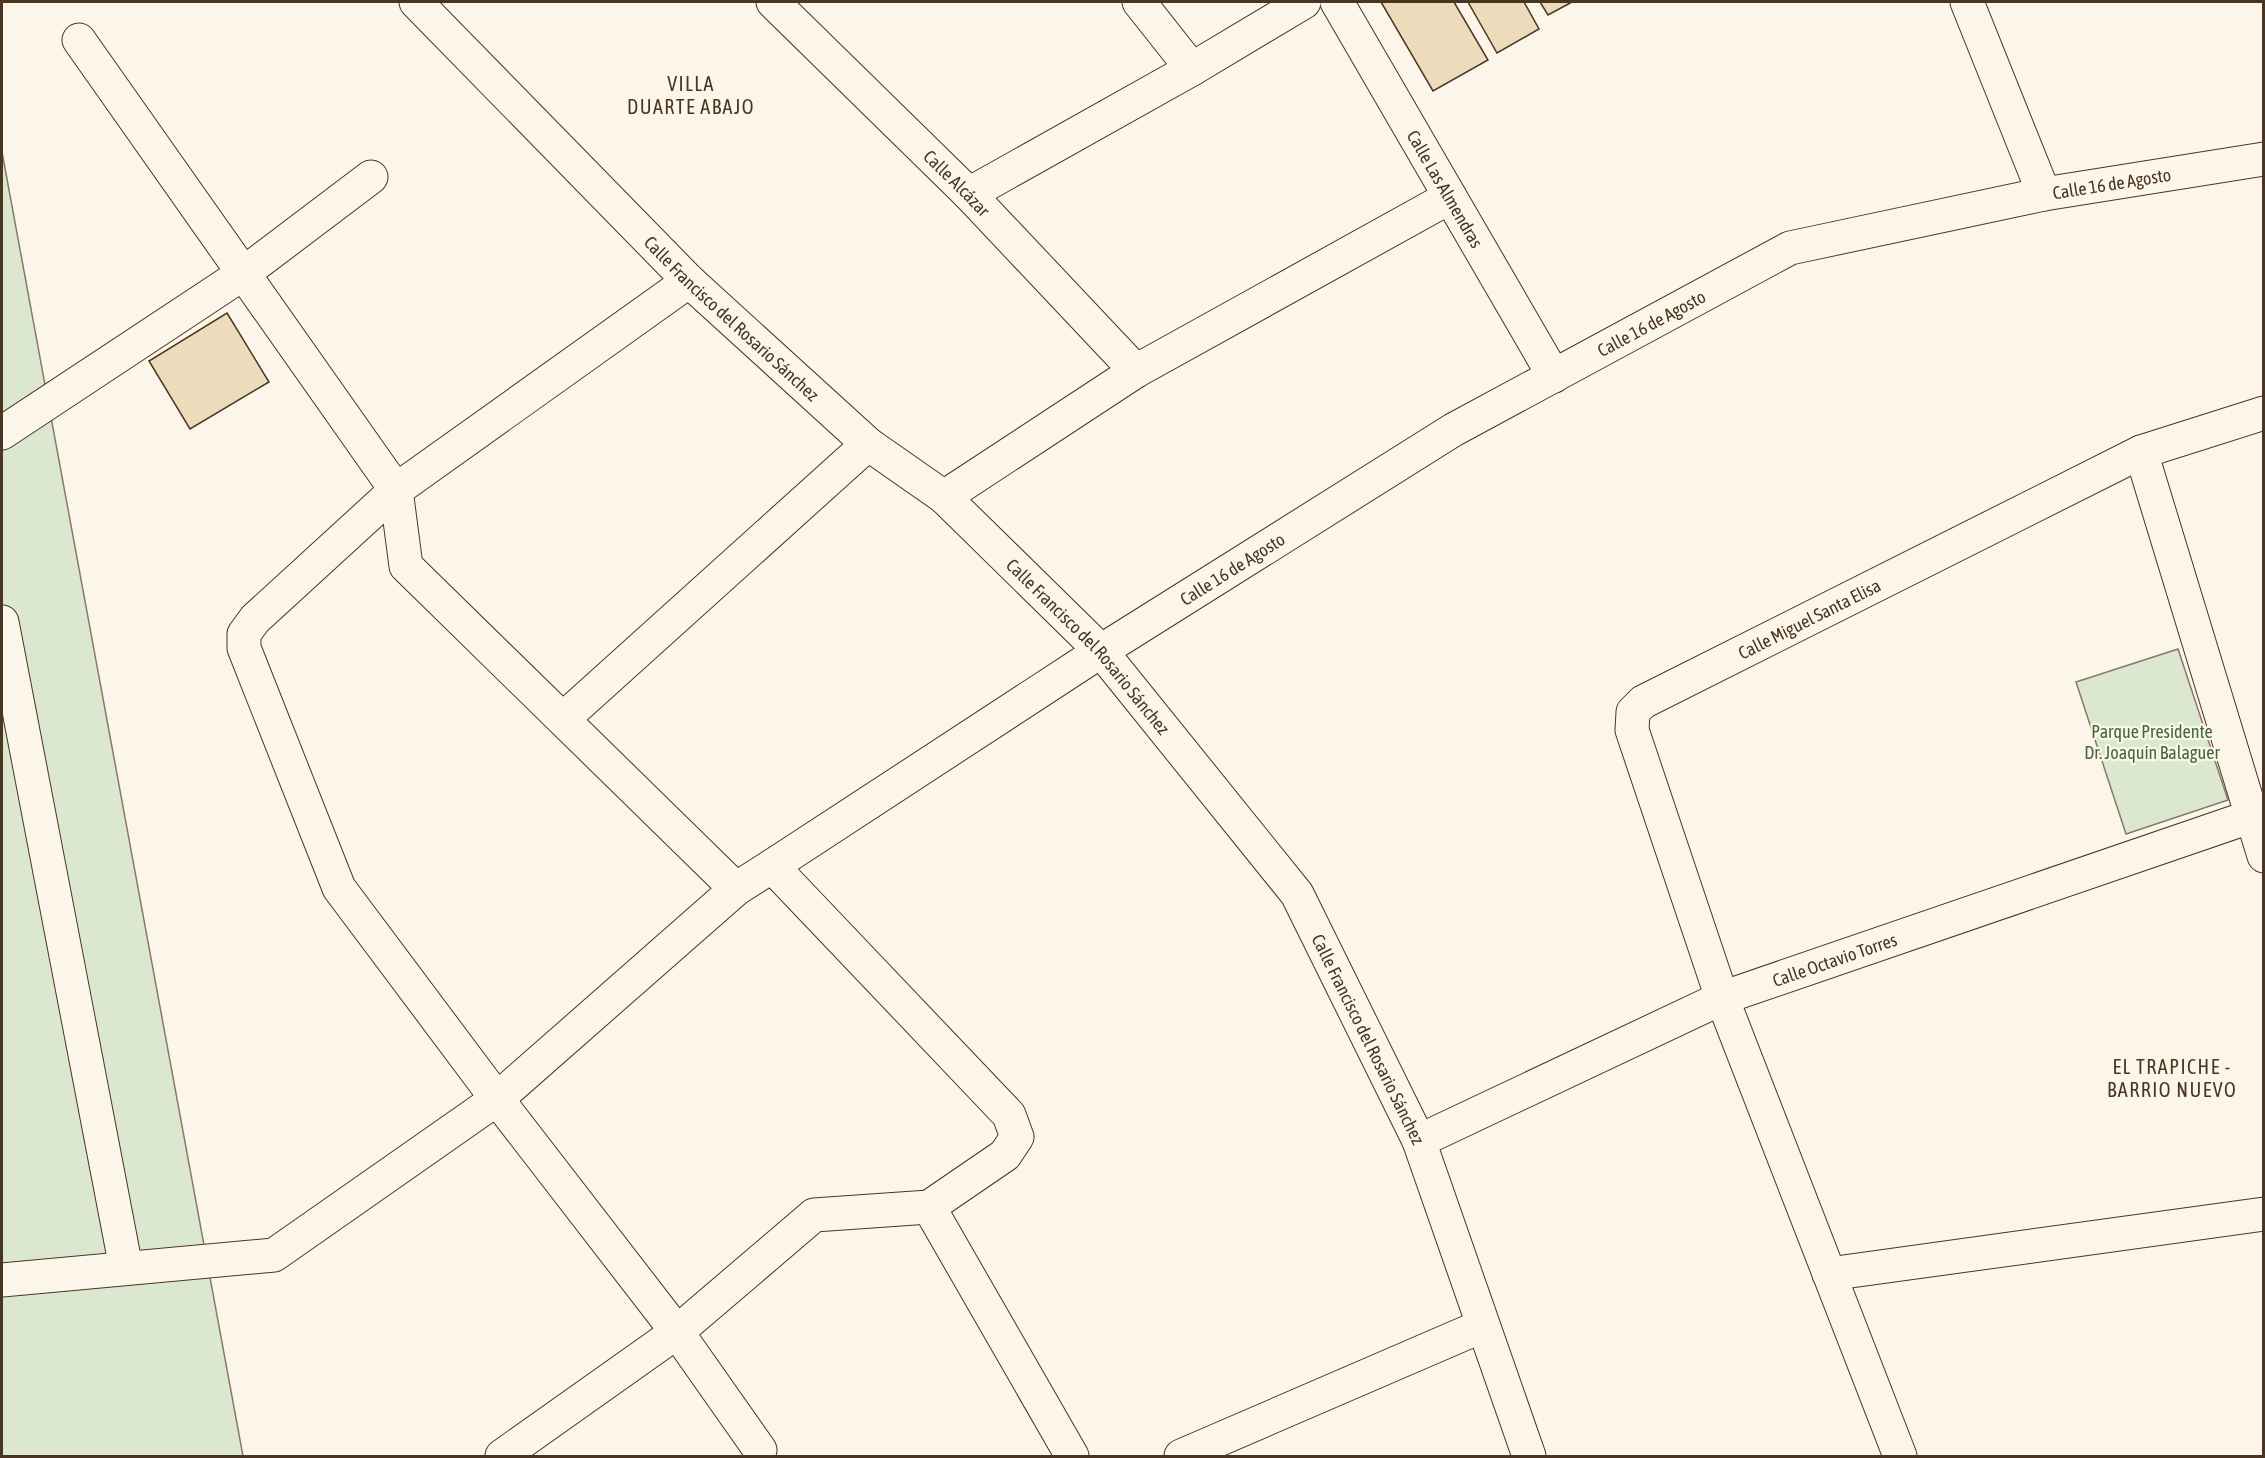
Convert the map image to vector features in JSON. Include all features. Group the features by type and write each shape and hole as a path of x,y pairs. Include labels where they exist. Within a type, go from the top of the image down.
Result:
{"street":[{"name":"Calle Francisco del Rosario Sánchez","path":"416,2 689,281 868,444 944,497 1101,651 1297,894 1419,1140 1529,1456"},
{"name":"Calle Alcázar","path":"773,2 969,194 1136,371"},
{"path":"1139,2 1192,69"},
{"path":"969,194 1192,69 1304,2"},
{"name":"Calle Las Almendras","path":"1337,2 1554,376"},
{"path":"1967,2 2044,194"},
{"path":"80,40 396,490 406,566 736,890"},
{"name":"Calle 16 de Agosto","path":"2,1280 274,1255 497,1099 736,890 772,866 1101,651 1453,430 1790,248 2044,194 2264,159"},
{"path":"2,433 244,273 372,177"},
{"path":"944,497 1136,371 1450,197"},
{"path":"689,281 396,490 255,619 244,634 244,648 339,888 497,1099 677,1332 760,1450"},
{"name":"Calle Miguel Santa Elisa","path":"1722,998 1632,730 1633,712 1643,702 2140,452 2264,413"},
{"path":"563,719 868,444"},
{"path":"2140,452 2257,814 2264,856"},
{"path":"2,622 126,1268"},
{"name":"Calle Octavio Torres","path":"1419,1140 1722,998 2257,814"},
{"path":"502,1456 677,1332 814,1215 928,1207 1005,1155 1017,1137 1009,1115 772,866"},
{"path":"1722,998 1900,1456"},
{"path":"928,1207 1072,1456"},
{"path":"1829,1274 2264,1214"},
{"path":"1181,1456 1482,1326"}],"green space":[{"path":"2,152 243,1456 2,1456"},
{"name":"Parque Presidente Dr. Joaquín Balaguer","path":"2178,649 2228,800 2126,834 2076,682"}],"building":[{"path":"1381,2 1454,2 1488,60 1433,91"},
{"path":"1468,2 1524,2 1539,29 1497,53"},
{"path":"1540,2 1572,2 1548,15"},
{"path":"227,313 269,382 190,429 149,361"}],"district":[{"name":"VILLA DUARTE ABAJO","path":"691,94"},
{"name":"EL TRAPICHE - BARRIO NUEVO","path":"2172,1078"}]}
